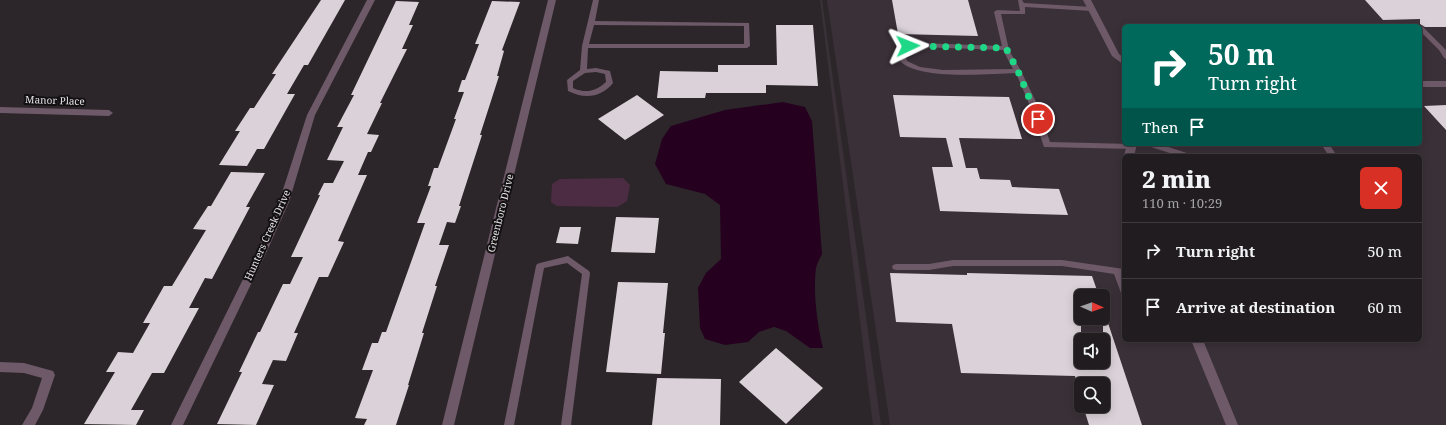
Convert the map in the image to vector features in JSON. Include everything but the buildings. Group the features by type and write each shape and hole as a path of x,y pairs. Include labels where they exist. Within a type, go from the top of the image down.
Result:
{"street":[{"name":"Hunters Creek Drive","path":"177,425 262,251 284,202 311,115 370,0"},
{"name":"Greenboro Drive","path":"448,425 552,0"},
{"path":"1087,0 1116,56 1122,60"},
{"path":"1422,84 1446,84"},
{"name":"Manor Place","path":"0,110 109,113"},
{"path":"1198,342 1232,425"},
{"path":"0,367 24,368 49,375 38,410 28,425"}],"lane":[{"path":"583,71 585,46 596,0"},
{"path":"1092,8 1021,3 1023,13 997,12 1006,48 1034,106 1047,145 1131,149"},
{"path":"585,46 747,46 747,24 591,23"},
{"path":"1422,29 1442,50 1446,57"},
{"path":"1006,48 919,45 908,46 902,54 904,62 919,69 943,72 1018,71"},
{"path":"596,70 608,72 610,83 602,90 592,94 579,94 570,89 570,80 583,71 596,70"},
{"path":"1157,146 1181,154"},
{"path":"509,425 540,266 568,259 586,273 566,425"},
{"path":"896,267 929,266 953,263 1062,263 1120,271"}],"shaded area":[{"path":"820,0 822,0 881,425 873,425"},
{"path":"827,0 1446,0 1446,425 890,425"},
{"path":"783,102 805,107 812,121 822,254 816,268 815,298 823,348 810,348 786,331 774,327 759,332 748,342 725,345 705,339 700,328 698,288 706,273 721,259 720,205 705,194 666,184 655,164 662,139 671,126 725,110"},
{"path":"623,178 630,185 627,201 617,207 557,206 551,202 552,184 560,179"}],"route":[{"path":"908,46 919,45 1006,48 1034,106 1038,119"}]}
